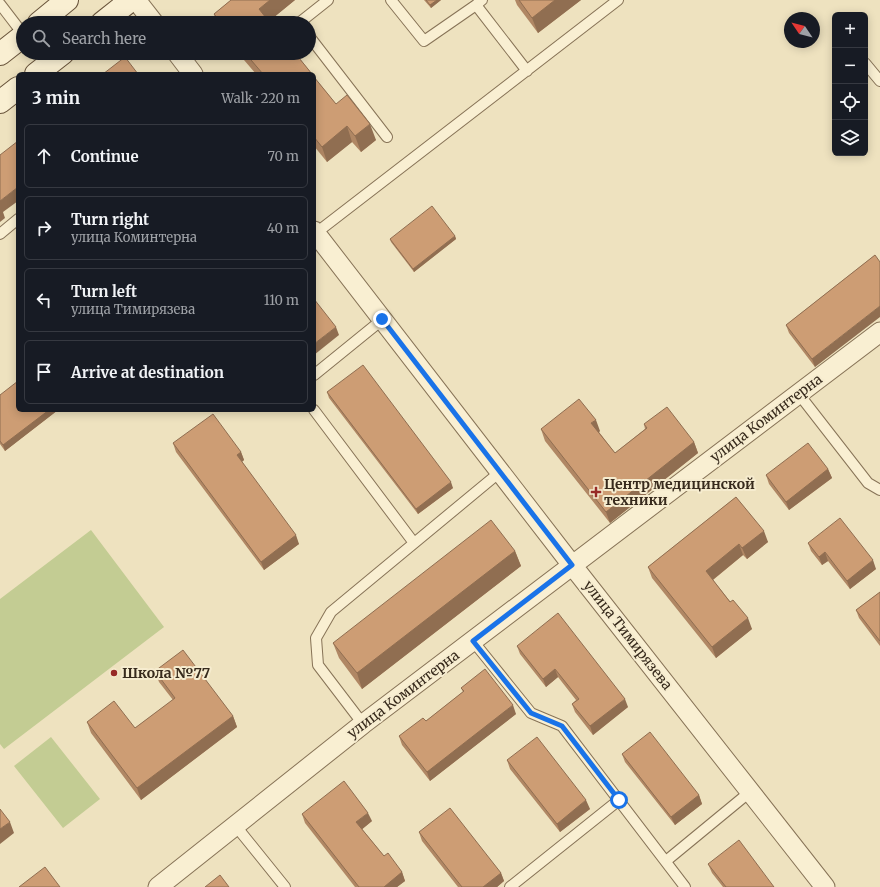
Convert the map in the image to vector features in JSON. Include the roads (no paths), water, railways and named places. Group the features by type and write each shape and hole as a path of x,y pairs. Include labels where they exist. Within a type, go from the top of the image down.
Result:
{"main road":[{"path":"48,16 67,0"},
{"path":"111,16 131,0"},
{"path":"0,54 16,41"},
{"path":"39,72 54,60"},
{"path":"0,102 16,90"}],"street":[{"path":"136,0 149,16"},
{"path":"182,60 191,72"},
{"name":"улица Тимирязева","path":"316,233 572,565 825,887"},
{"name":"улица Коминтерна","path":"158,887 363,724 880,332"}],"lane":[{"path":"308,16 328,0"},
{"path":"391,0 424,41 479,2 527,71"},
{"path":"316,231 618,0"},
{"path":"0,4 16,26"},
{"path":"316,45 387,137"},
{"path":"868,66 880,82"},
{"path":"0,234 16,221"},
{"path":"316,373 382,319"},
{"path":"798,393 868,483 880,490"},
{"path":"315,412 414,544"},
{"path":"363,724 318,665 316,638 331,612 500,472"},
{"path":"473,641 531,713 562,726 685,887"},
{"path":"666,861 751,791"},
{"path":"510,887 619,800"},
{"path":"235,825 286,887"}],"place":[{"name":"Центр медицинской техники","path":"596,492"},
{"name":"Школа №77","path":"114,673"}]}
